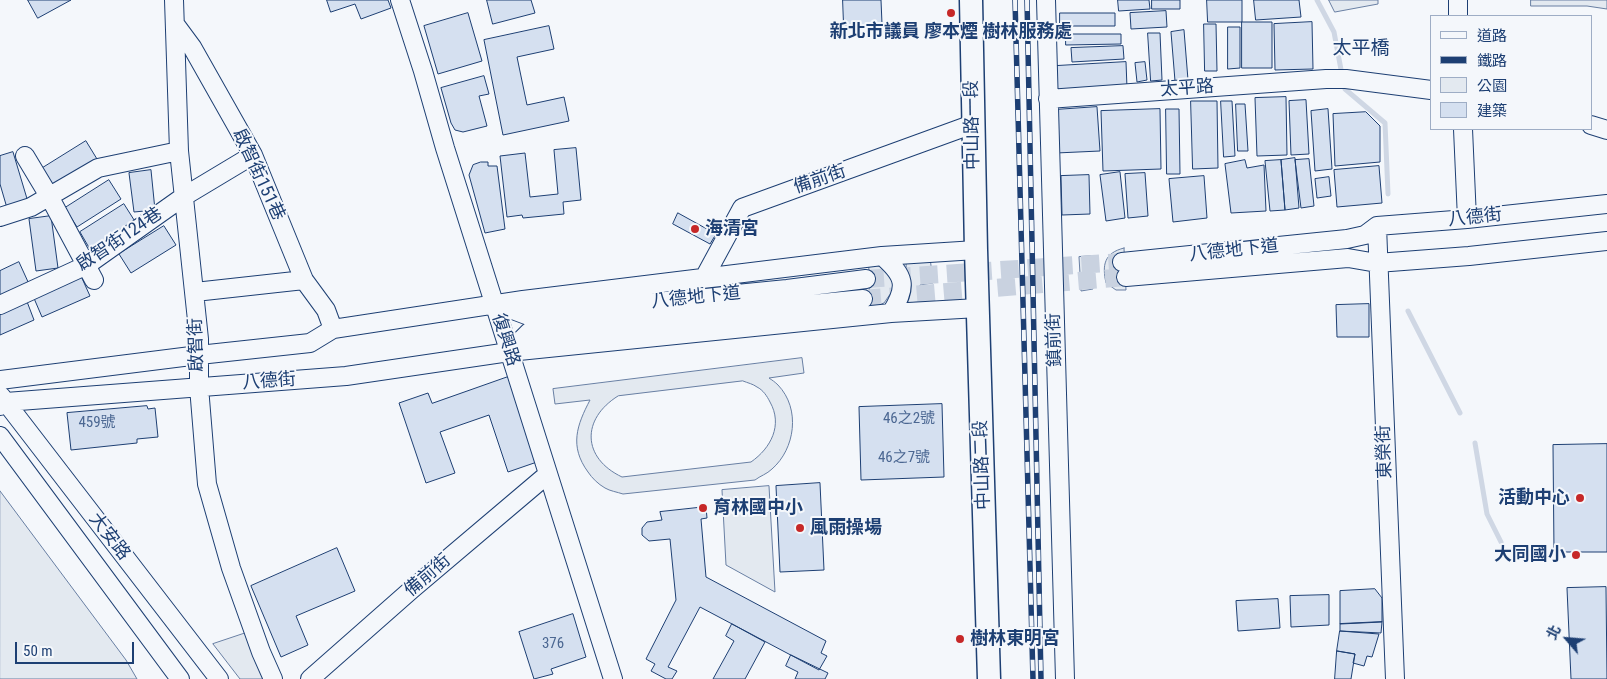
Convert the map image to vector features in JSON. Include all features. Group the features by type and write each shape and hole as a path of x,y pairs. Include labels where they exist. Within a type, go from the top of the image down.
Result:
{"main road":[{"name":"中山路一段","path":"971,0 976,250"},
{"name":"中山路二段","path":"976,250 989,679"}],"street":[{"name":"啟智街","path":"174,0 183,197 195,292 199,387 207,484 231,568 261,652 273,679"},
{"name":"復興路","path":"400,0 613,679"},
{"name":"鎮前街","path":"1046,0 1065,679"},
{"path":"1458,0 1458,15"},
{"name":"啟智街151巷","path":"175,24 192,47 253,155 304,280 326,310 333,329"},
{"name":"太平路","path":"1048,99 1326,79 1346,79 1430,90"},
{"name":"備前街","path":"704,278 742,208 973,124"},
{"path":"1592,125 1607,130"},
{"path":"1463,130 1466,219"},
{"path":"0,217 31,207 98,168 180,150"},
{"name":"啟智街124巷","path":"0,305 90,272 183,197 253,155"},
{"path":"25,156 90,272"},
{"name":"八德街","path":"1347,240 1365,234 1377,226 1466,219 1607,204"},
{"name":"東榮街","path":"1377,226 1395,679"},
{"name":"八德地下道","path":"1347,240 1124,270 1348,258"},
{"name":"八德街","path":"1348,258 1377,263 1469,256 1607,241"},
{"name":"八德街","path":"0,380 310,343 333,329 494,303 882,256 976,250"},
{"path":"882,256 895,267 901,277 901,297 891,313"},
{"name":"八德地下道","path":"527,324 866,279"},
{"path":"195,292 304,280"},
{"name":"八德地下道","path":"527,324 863,299"},
{"path":"494,303 527,324 509,352"},
{"name":"八德街","path":"2,401 346,376 509,352 891,313 978,308"},
{"name":"大安路","path":"2,401 219,679"},
{"name":"大安路","path":"0,436 180,679"},
{"name":"備前街","path":"310,679 411,590 548,474"}],"green space":[{"path":"1329,0 1378,0 1378,4 1335,12"},
{"path":"1531,0 1607,0 1607,9 1587,6 1531,6"},
{"path":"1124,248 1126,290 1116,290 1106,283 1105,265 1112,253"},
{"path":"1093,256 1088,270 1093,289 1081,291 1079,257"},
{"path":"930,257 933,283 920,285 920,291 933,290 934,301 907,303 906,260"},
{"path":"869,260 887,266 895,287 884,303 870,308"},
{"path":"802,358 804,373 769,378 778,385 790,405 792,428 786,451 780,461 768,472 755,480 623,494 607,489 595,481 578,453 577,436 579,427 590,400 555,404 553,389","holes":["743,381 765,393 774,411 775,419 775,427 769,443 751,462 622,477 599,460 593,449 592,427 597,416 606,405 618,396"]},
{"path":"769,486 775,592 726,565 722,490"},
{"path":"0,491 126,660 137,679 0,679"},
{"path":"246,633 265,679 240,679 213,644"}],"building":[{"path":"28,0 71,0 38,18"},
{"path":"327,0 388,0 391,8 361,19 355,4 331,12"},
{"path":"487,0 531,0 535,13 493,24"},
{"path":"843,0 881,0 882,24 844,26"},
{"path":"1118,0 1149,0 1150,9 1119,11"},
{"path":"1152,0 1180,0 1180,9 1152,9"},
{"path":"1207,0 1242,0 1242,22 1208,22"},
{"path":"1254,0 1299,0 1301,17 1256,20"},
{"path":"1166,11 1167,27 1131,29 1130,13"},
{"path":"468,13 482,61 438,74 424,26"},
{"path":"1060,13 1115,13 1115,26 1060,26"},
{"path":"1242,22 1272,22 1272,68 1242,68"},
{"path":"1312,22 1313,69 1275,70 1274,24"},
{"path":"1204,24 1216,24 1217,71 1205,71"},
{"path":"549,26 554,49 517,57 527,105 564,97 569,121 503,135 484,40"},
{"path":"1228,27 1240,27 1240,68 1228,69"},
{"path":"1184,30 1188,80 1175,81 1171,32"},
{"path":"1148,33 1160,33 1162,80 1151,81"},
{"path":"1066,34 1121,34 1121,44 1066,45"},
{"path":"1123,46 1124,59 1072,62 1071,48"},
{"path":"1126,62 1127,88 1057,92 1056,66"},
{"path":"1145,62 1147,80 1137,82 1135,63"},
{"path":"484,76 489,94 479,96 487,126 463,132 455,130 451,123 441,88"},
{"path":"1286,97 1287,155 1257,156 1255,98"},
{"path":"1306,100 1309,154 1291,155 1289,101"},
{"path":"1191,101 1217,101 1218,168 1193,169"},
{"path":"1221,101 1232,101 1235,156 1224,157"},
{"path":"1236,104 1245,104 1248,151 1238,151"},
{"path":"1097,107 1100,151 1056,153 1054,110"},
{"path":"1160,109 1161,169 1103,171 1101,111"},
{"path":"1166,109 1179,109 1180,174 1167,174"},
{"path":"1328,109 1332,169 1315,171 1311,111"},
{"path":"1366,112 1380,126 1380,162 1335,166 1333,114"},
{"path":"86,141 97,159 53,187 41,169"},
{"path":"576,148 581,200 563,202 564,214 523,218 522,215 507,217 500,156 525,153 530,197 558,194 554,150"},
{"path":"13,152 28,202 7,208 0,184 0,156"},
{"path":"1295,158 1299,208 1285,210 1281,160"},
{"path":"1309,159 1314,206 1301,208 1295,160"},
{"path":"1245,160 1247,168 1264,165 1266,211 1231,213 1225,164"},
{"path":"1281,160 1285,210 1270,211 1265,161"},
{"path":"488,162 488,166 497,166 505,229 485,233 469,175 473,165"},
{"path":"1379,166 1382,203 1337,207 1334,170"},
{"path":"151,170 155,210 134,212 129,173"},
{"path":"1120,172 1125,218 1106,221 1100,175"},
{"path":"1145,173 1148,216 1128,218 1125,174"},
{"path":"1089,175 1090,214 1062,215 1061,176"},
{"path":"1204,176 1207,218 1173,222 1169,179"},
{"path":"1329,177 1331,196 1317,198 1315,179"},
{"path":"109,180 121,199 77,227 65,208"},
{"path":"124,204 136,223 91,251 80,232"},
{"name":"海清宮","path":"678,213 716,234 710,244 673,224"},
{"path":"51,216 58,268 36,271 29,219"},
{"path":"164,226 176,245 131,273 119,254"},
{"path":"19,262 29,284 0,298 0,271"},
{"path":"81,276 90,296 42,317 33,296"},
{"path":"26,299 34,320 0,335 0,310"},
{"path":"1369,304 1369,337 1337,337 1336,305"},
{"path":"508,377 537,462 508,472 489,415 440,432 455,473 426,483 399,403 428,393 432,403"},
{"path":"942,404 944,477 861,480 859,407"},
{"path":"147,406 148,409 155,408 158,437 137,439 137,443 71,450 67,413"},
{"name":"活動中心","path":"1607,444 1607,552 1554,552 1553,445"},
{"name":"風雨操場","path":"820,483 824,570 780,572 776,486"},
{"path":"706,507 707,518 701,519 706,577 826,641 821,653 827,656 819,670 700,607 668,667 677,671 672,679 666,679 651,671 655,664 646,659 676,600 670,539 649,541 642,535 642,528 647,522 662,520 660,512"},
{"path":"337,548 355,591 296,616 308,645 281,657 251,586"},
{"path":"1606,587 1607,679 1571,679 1567,588"},
{"path":"1375,589 1382,598 1382,622 1340,624 1340,591"},
{"path":"1329,595 1329,625 1291,627 1290,596"},
{"path":"1278,599 1280,628 1238,631 1236,601"},
{"path":"573,614 586,657 551,669 553,674 534,679 519,632"},
{"path":"1382,622 1381,633 1340,631 1340,624"},
{"path":"732,624 765,642 745,679 713,679 734,641 726,636"},
{"path":"1340,631 1379,634 1372,657 1367,656 1364,666 1353,663 1355,654 1337,651"},
{"path":"1337,651 1355,654 1351,679 1335,679"},
{"path":"791,655 828,673 825,679 795,679 798,672 786,666"}],"waterway":[{"path":"1317,0 1334,32 1342,75"},
{"path":"1344,83 1345,89 1385,123 1388,194"},
{"path":"1408,311 1460,413"},
{"path":"1475,443 1487,514 1501,542"}],"tunnel":[{"path":"866,279 1122,262"},
{"path":"863,299 1126,277"}],"railway":[{"path":"1015,0 1033,679"},
{"path":"1027,0 1041,679"}],"place":[{"name":"新北市議員 廖本煙 樹林服務處","path":"951,13"},
{"name":"海清宮","path":"695,229"},
{"name":"活動中心","path":"1580,498"},
{"name":"育林國中小","path":"703,508"},
{"name":"風雨操場","path":"800,528"},
{"name":"大同國小","path":"1576,555"},
{"name":"樹林東明宮","path":"960,639"}],"district":[{"name":"太平橋","path":"1361,49"}]}
